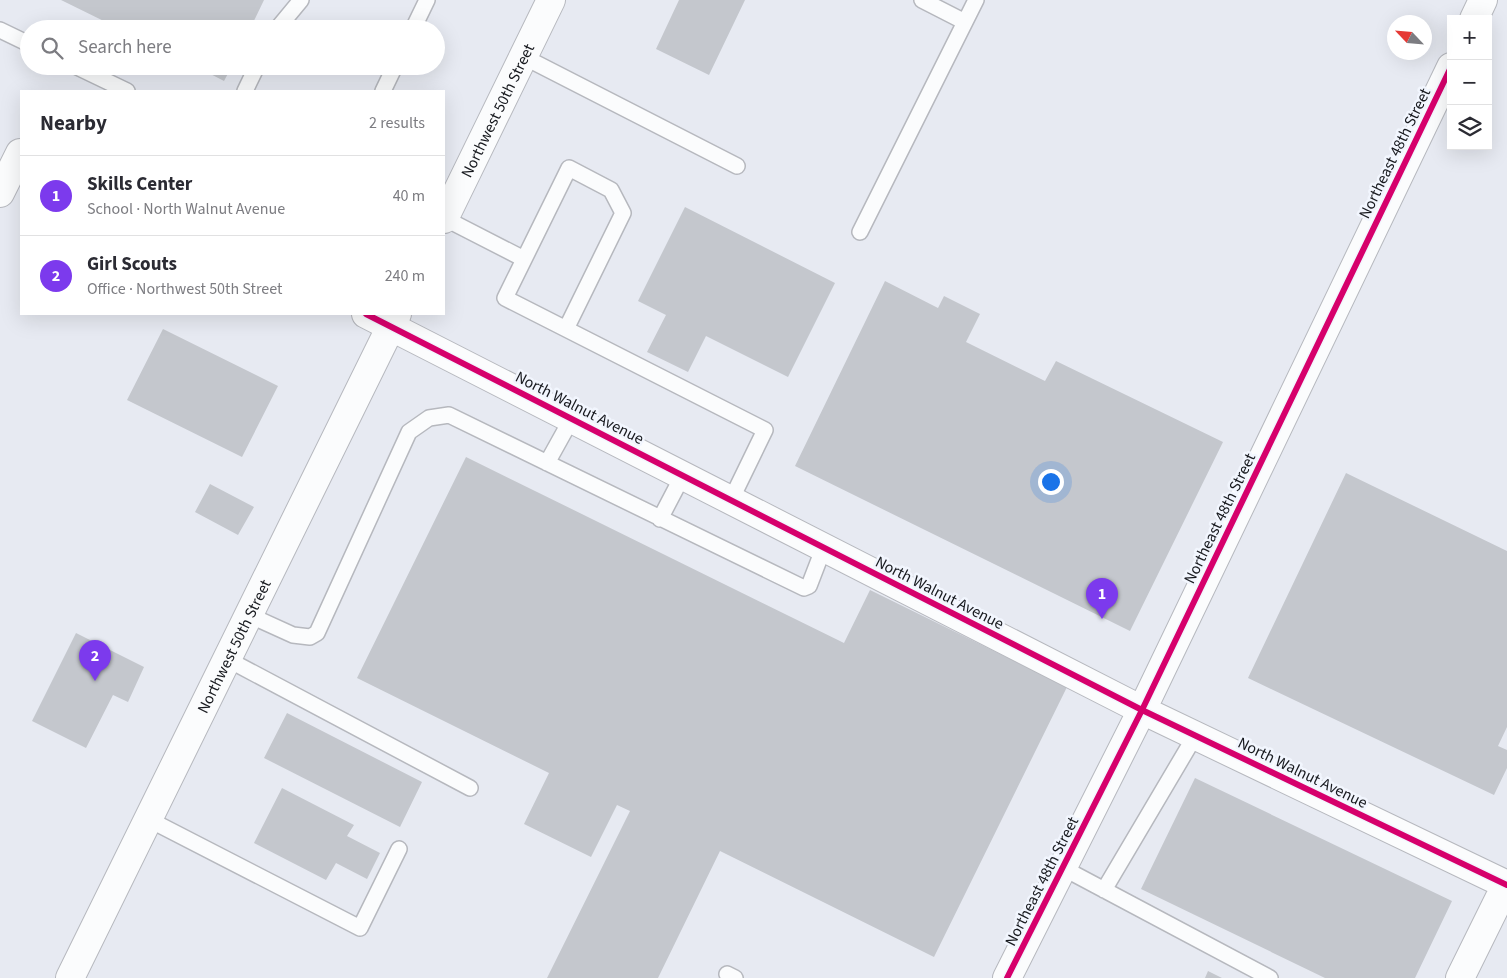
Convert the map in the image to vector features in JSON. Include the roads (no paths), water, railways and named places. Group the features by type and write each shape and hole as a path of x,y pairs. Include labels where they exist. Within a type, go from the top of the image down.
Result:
{"street":[{"name":"Northwest 50th Street","path":"445,217 551,0"},
{"path":"1476,15 1483,0"},
{"name":"Northeast 48th Street","path":"1007,978 1142,710 1447,75"},
{"path":"0,193 14,150"},
{"name":"North Walnut Avenue","path":"371,315 394,320 572,418 1142,710 1507,885"},
{"name":"Northwest 50th Street","path":"78,975 148,819 394,320"},
{"path":"1460,978 1507,885"}],"lane":[{"path":"285,20 302,0"},
{"path":"417,20 427,0"},
{"path":"922,0 965,22"},
{"path":"860,232 976,0"},
{"path":"0,30 20,40"},
{"path":"524,57 737,166"},
{"path":"94,75 125,90"},
{"path":"245,90 253,75"},
{"path":"383,90 391,75"},
{"path":"566,329 623,213 611,190 569,168 505,298 566,329 765,430 731,500"},
{"path":"445,220 524,259"},
{"path":"249,615 293,635 310,637 317,633 408,432 429,418 449,415 804,588 809,586 824,547"},
{"path":"547,463 572,418"},
{"path":"660,519 683,475"},
{"path":"227,659 470,788"},
{"path":"1104,890 1195,736"},
{"path":"148,819 360,928 399,849"},
{"path":"1063,868 1270,978"}],"place":[{"name":"Skills Center","path":"1102,619"},
{"name":"Girl Scouts","path":"95,681"}]}
